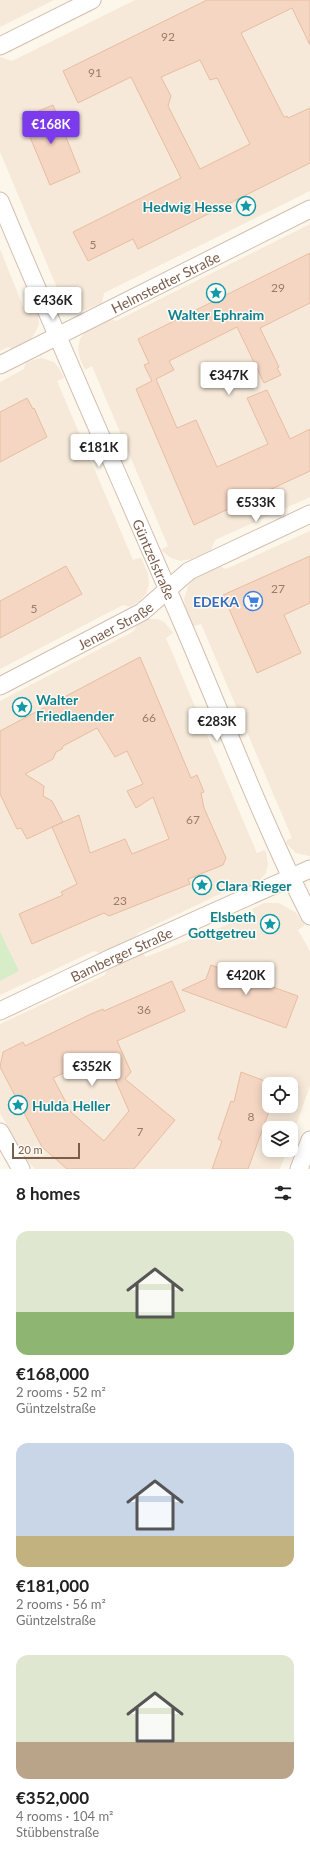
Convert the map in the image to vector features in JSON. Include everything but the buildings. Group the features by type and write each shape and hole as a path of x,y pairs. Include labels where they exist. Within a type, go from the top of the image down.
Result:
{"street":[{"path":"0,46 92,0"},
{"name":"Güntzelstraße","path":"0,201 168,589 290,879 310,916"},
{"name":"Helmstedter Straße","path":"0,366 57,335 310,209"},
{"name":"Jenaer Straße","path":"0,686 142,612 189,572 310,514"},
{"name":"Bamberger Straße","path":"0,1011 110,958 310,869"},
{"path":"0,1132 21,1169"},
{"path":"299,1169 310,1140"}],"shaded area":[{"path":"0,0 54,0 0,27"},
{"path":"135,0 310,0 310,191 104,293 102,303 85,310 72,312 60,307 54,298 60,295 0,152 0,57 12,61"},
{"path":"310,224 310,497 215,540 211,550 192,559 180,561 171,558 162,551 162,549 168,546 92,366 85,370 80,359 78,347 80,339 87,329 108,318 116,321"},
{"path":"0,249 25,311 34,307 38,314 39,324 34,335 28,342 13,349 8,347 0,351"},
{"path":"42,358 54,362 64,378 57,381 133,560 139,558 142,559 148,574 149,584 146,594 130,607 123,605 0,669 0,382 24,369 26,362"},
{"path":"310,531 309,856 296,853 286,843 287,840 292,838 201,624 193,626 185,607 184,599 189,584 196,577 219,566 226,569"},
{"path":"148,619 158,619 164,622 173,633 166,638 257,853 264,850 266,852 268,864 266,873 259,881 244,889 241,884 138,933 134,941 103,955 94,951 0,995 0,701 134,631 138,623"},
{"path":"264,903 279,903 295,912 305,925 298,930 310,951 310,1086 297,1121 262,1121 262,1157 284,1157 280,1169 35,1169 24,1157 0,1113 0,1024 105,975 108,966 142,953 146,957 254,914 252,909"}],"green space":[{"path":"0,932 19,971 0,981"}],"place":[{"name":"Hedwig Hesse","path":"246,206"},
{"name":"Walter Ephraim","path":"216,293"},
{"name":"EDEKA","path":"253,601"},
{"name":"Walter Friedlaender","path":"22,707"},
{"name":"Clara Rieger","path":"202,885"},
{"name":"Elsbeth Gottgetreu","path":"270,924"},
{"name":"Hulda Heller","path":"18,1105"}]}
